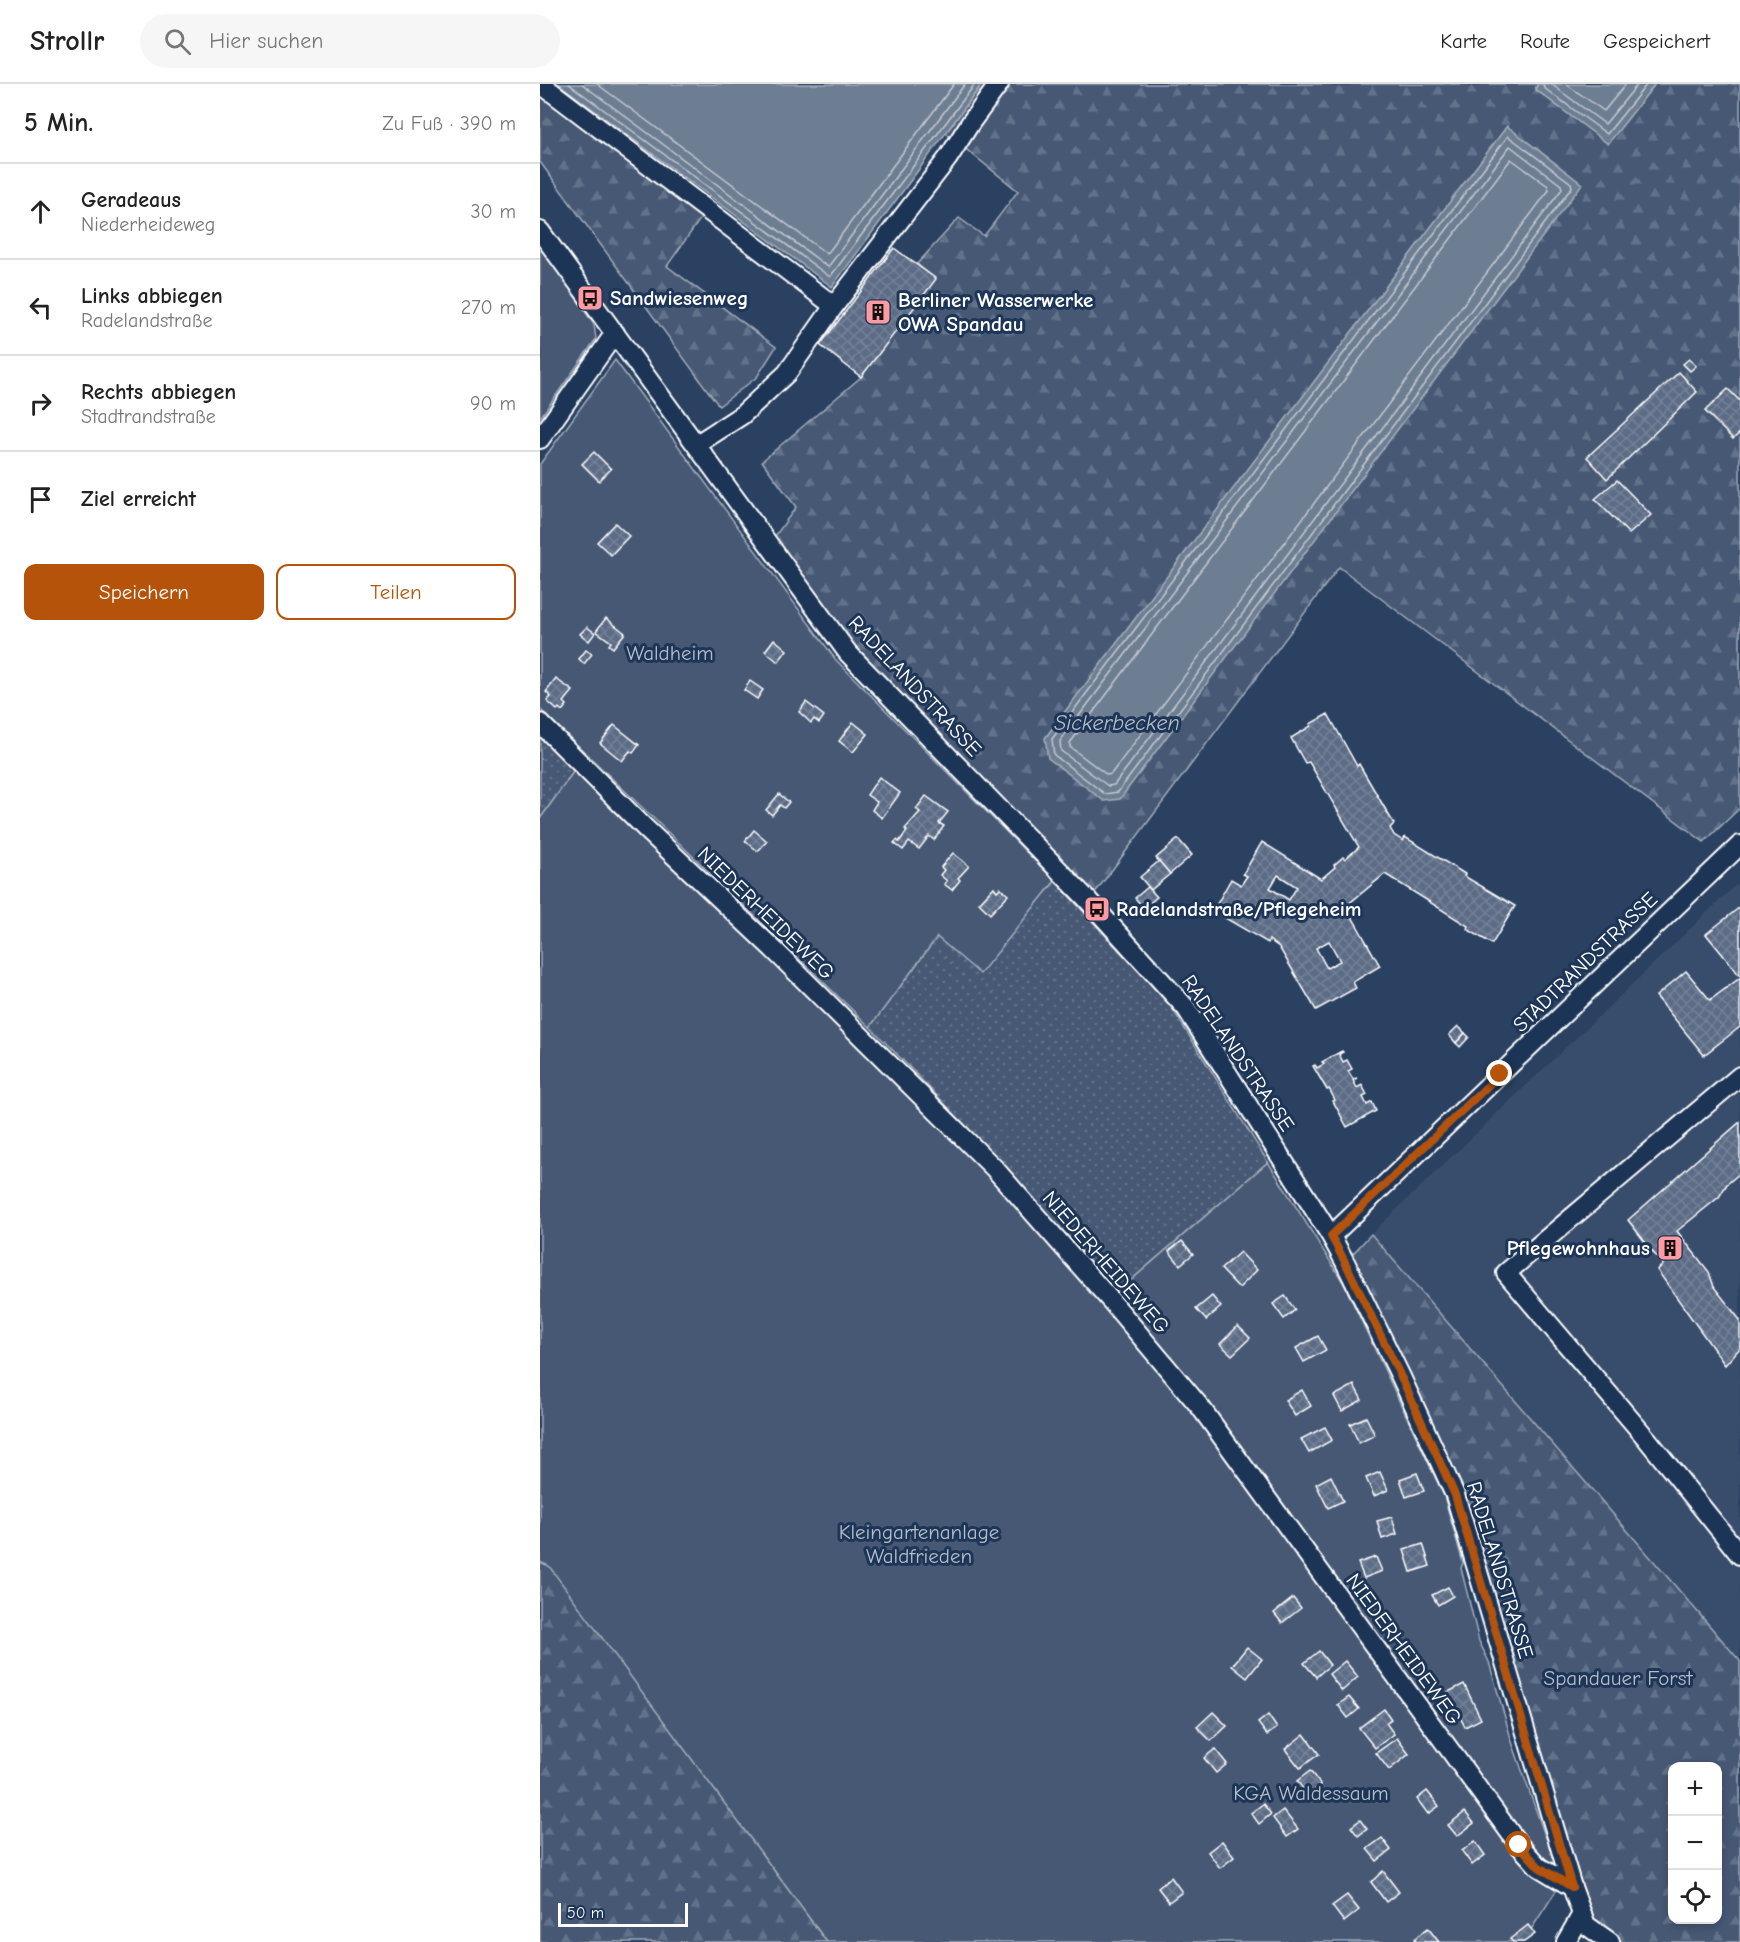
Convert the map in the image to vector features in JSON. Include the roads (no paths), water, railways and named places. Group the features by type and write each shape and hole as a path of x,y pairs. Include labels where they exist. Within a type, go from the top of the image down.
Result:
{"street":[{"path":"542,84 834,306"},
{"path":"697,444 742,415 787,373 834,306 948,158 999,84"},
{"name":"RADELANDSTRASSE","path":"540,231 848,653 1085,897 1186,1008 1331,1236 1401,1377 1455,1495 1572,1887 1586,1925 1610,1942"},
{"path":"540,440 615,333"},
{"name":"NIEDERHEIDEWEG","path":"540,723 994,1168 1112,1302 1201,1408 1519,1845 1539,1867 1572,1887"},
{"name":"STADTRANDSTRASSE","path":"1331,1236 1740,845"},
{"path":"1740,1076 1506,1273 1647,1439 1740,1555"},
{"path":"1566,1942 1582,1914"}],"water":[{"path":"559,84 982,84 832,287"},
{"path":"1538,84 1655,84 1608,144 1535,89"},
{"name":"Sickerbecken","path":"1507,126 1582,184 1120,799 1104,801 1048,758 1045,738"}],"place":[{"name":"Sandwiesenweg","path":"590,298"},
{"name":"Berliner Wasserwerke OWA Spandau","path":"878,312"},
{"name":"Radelandstraße/Pflegeheim","path":"1097,909"},
{"name":"Pflegewohnhaus","path":"1670,1248"}],"park label":[{"name":"Waldheim","path":"670,653"},
{"name":"Kleingartenanlage Waldfrieden","path":"919,1544"},
{"name":"Spandauer Forst","path":"1618,1678"},
{"name":"KGA Waldessaum","path":"1311,1793"}]}
